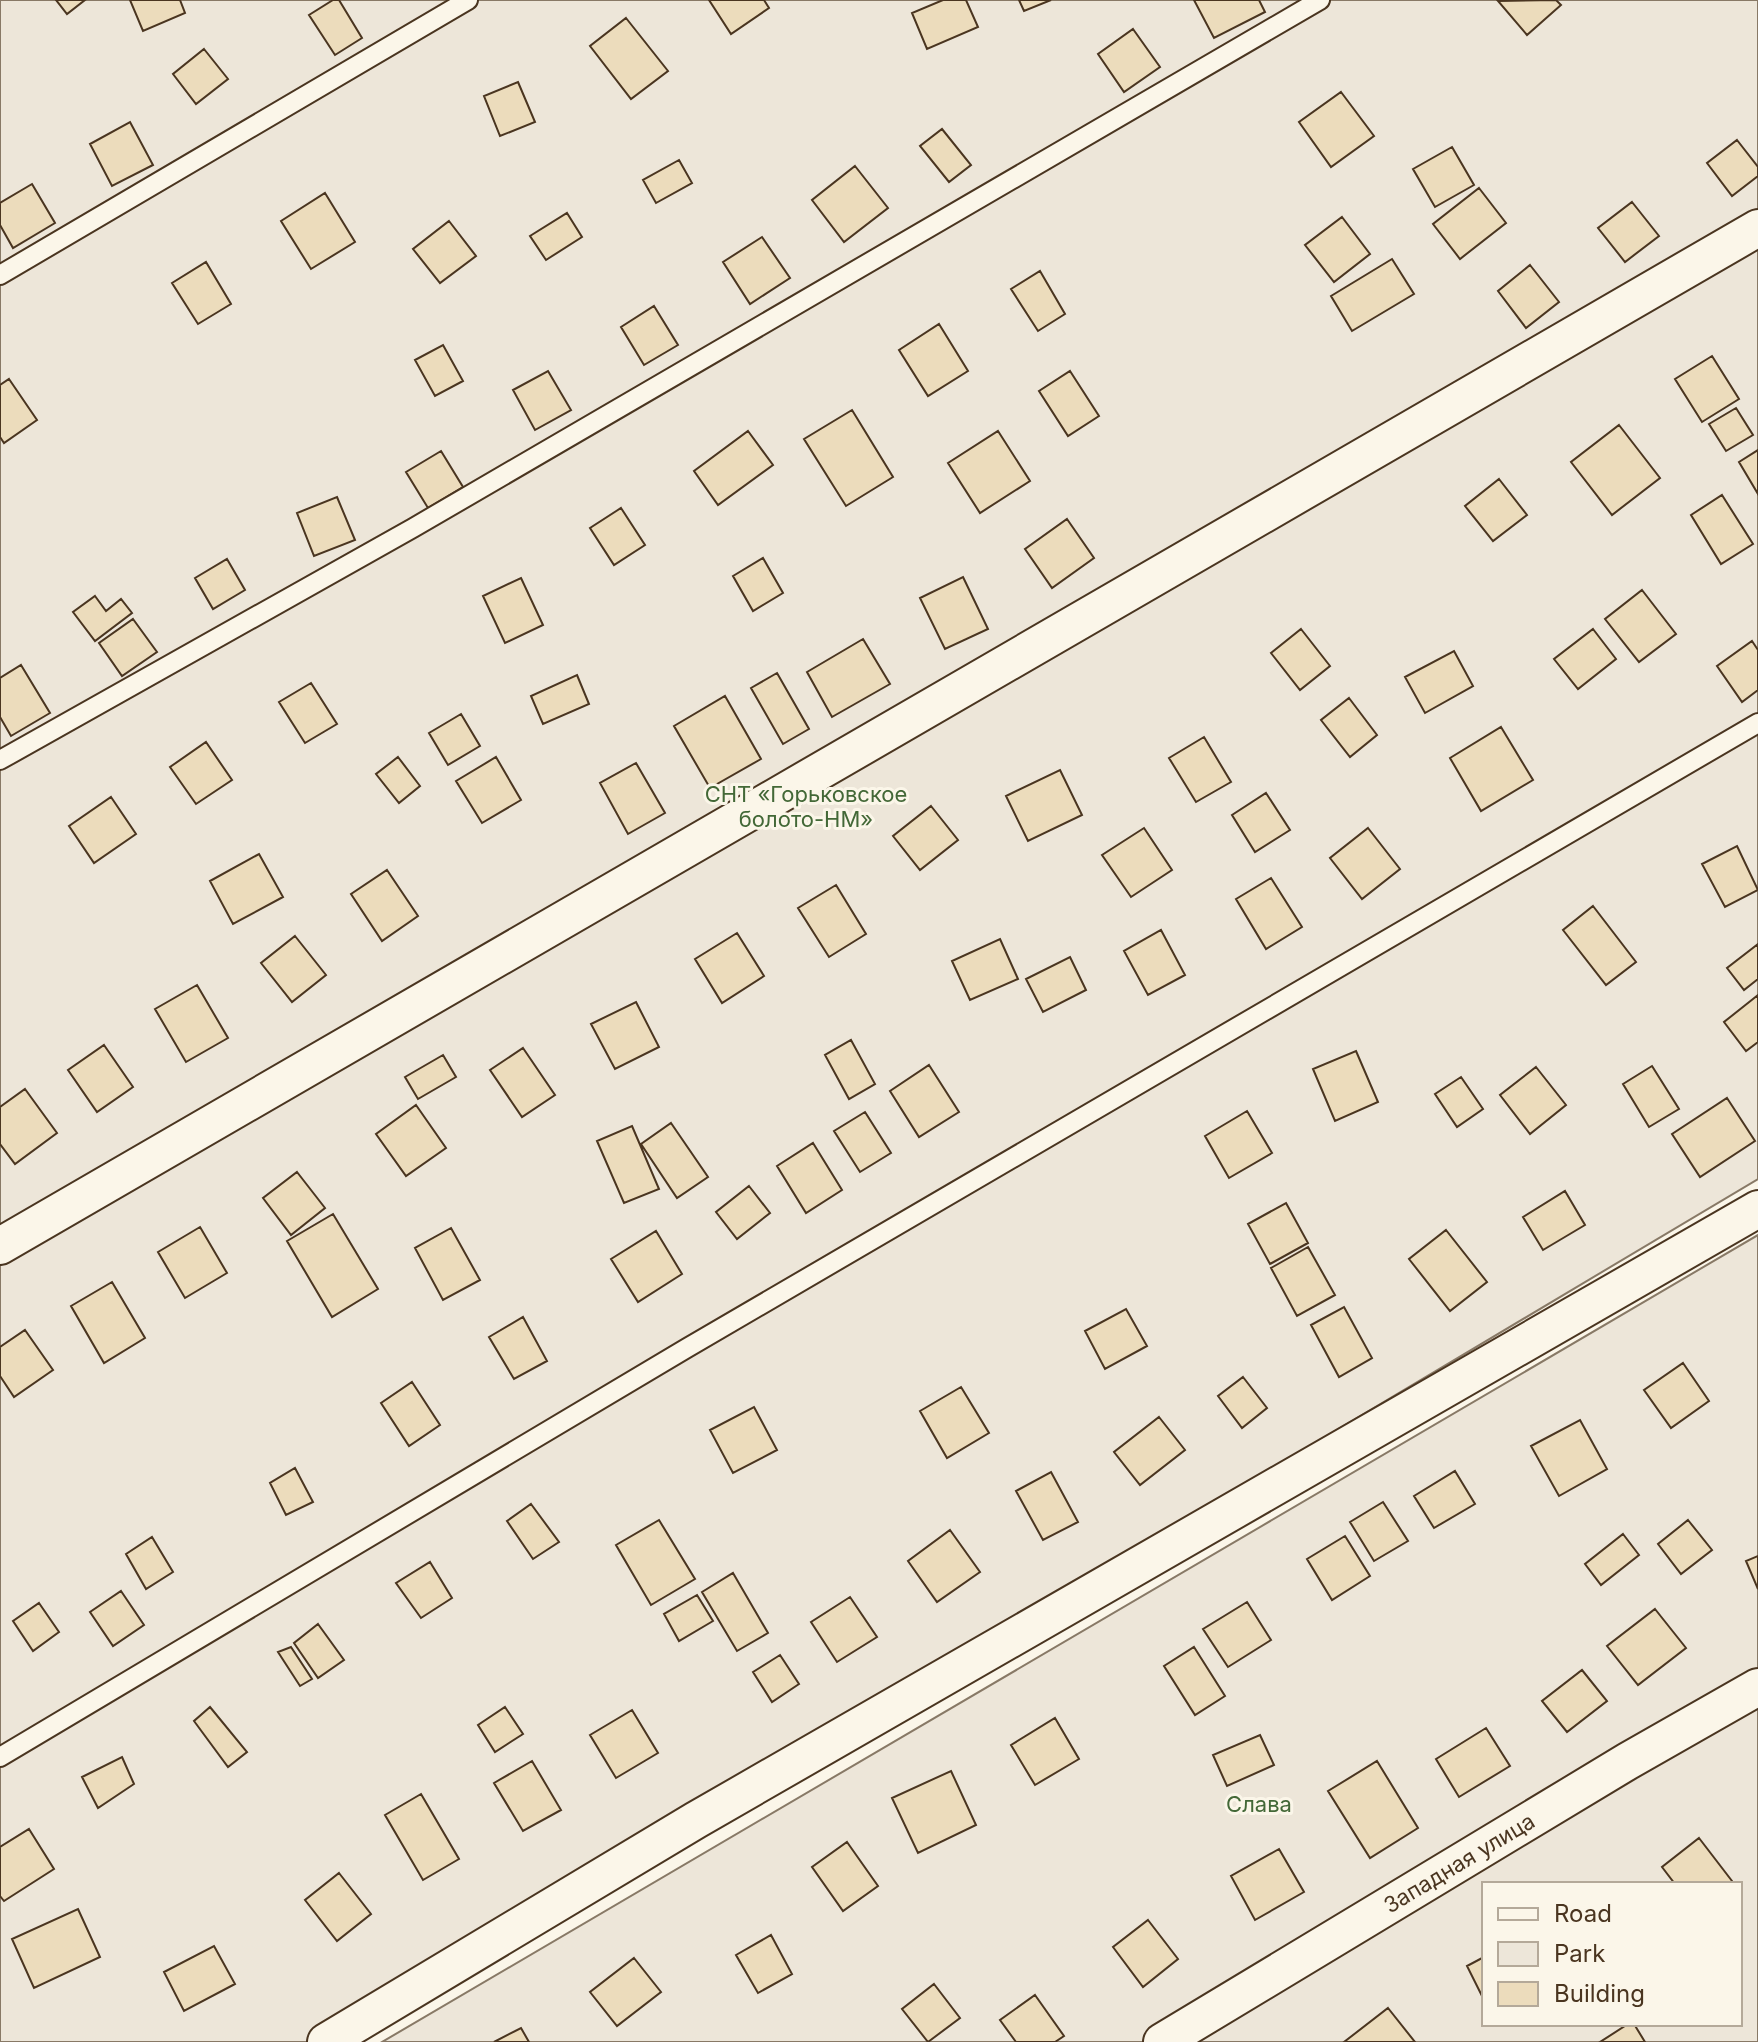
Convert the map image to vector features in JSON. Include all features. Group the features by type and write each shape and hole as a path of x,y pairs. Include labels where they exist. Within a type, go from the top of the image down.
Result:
{"street":[{"path":"0,1246 1758,228"},
{"path":"326,2042 696,1820 1758,1209"},
{"name":"Западная улица","path":"1162,2042 1628,1761 1758,1687"}],"lane":[{"path":"0,275 468,0"},
{"path":"0,760 413,528 1320,0"},
{"path":"0,1757 687,1348 1758,723"}],"green space":[{"name":"СНТ «Горьковское болото-НМ»","path":"0,0 1758,0 1758,1179 310,2042 0,2042"},
{"name":"Слава","path":"1758,1235 1758,2042 382,2042"}],"building":[{"path":"56,0 85,0 67,14"},
{"path":"130,0 180,0 185,13 143,31"},
{"path":"333,0 339,0 362,38 335,55 309,15"},
{"path":"709,0 764,0 769,8 731,34"},
{"path":"943,0 966,0 978,27 927,49 912,13"},
{"path":"1019,0 1051,0 1024,11"},
{"path":"1194,0 1259,0 1265,12 1214,38"},
{"path":"1556,0 1561,5 1527,35 1498,1"},
{"path":"626,18 668,71 631,99 590,46"},
{"path":"1133,29 1160,67 1124,92 1098,54"},
{"path":"204,49 228,79 196,104 173,74"},
{"path":"518,82 535,122 500,136 484,96"},
{"path":"1341,92 1374,136 1331,167 1299,122"},
{"path":"130,122 153,165 112,186 90,144"},
{"path":"942,129 971,165 949,182 920,146"},
{"path":"1737,140 1758,167 1758,176 1732,196 1707,163"},
{"path":"1452,147 1474,185 1435,207 1413,169"},
{"path":"679,160 692,183 656,203 643,180"},
{"path":"855,166 888,208 844,242 812,200"},
{"path":"32,184 55,223 13,248 0,225 0,203"},
{"path":"1479,188 1506,223 1460,259 1433,224"},
{"path":"325,193 355,242 311,269 281,221"},
{"path":"1632,202 1659,236 1625,262 1598,228"},
{"path":"567,213 582,237 546,260 530,236"},
{"path":"1342,217 1370,254 1334,282 1305,245"},
{"path":"449,221 476,256 440,283 413,249"},
{"path":"762,237 790,278 750,304 723,262"},
{"path":"1392,259 1414,294 1352,331 1331,296"},
{"path":"206,262 231,304 198,324 172,283"},
{"path":"1530,265 1559,302 1526,328 1498,291"},
{"path":"1040,271 1065,314 1038,331 1011,289"},
{"path":"654,306 678,345 644,365 621,327"},
{"path":"939,324 968,371 928,396 899,350"},
{"path":"443,345 463,381 435,396 415,360"},
{"path":"1712,356 1739,399 1702,422 1675,379"},
{"path":"548,371 571,410 535,430 513,390"},
{"path":"1070,371 1099,416 1068,436 1039,391"},
{"path":"9,379 37,420 4,443 0,437 0,385"},
{"path":"1736,408 1753,435 1726,451 1709,424"},
{"path":"852,410 893,477 846,506 804,439"},
{"path":"1619,425 1660,478 1612,515 1571,462"},
{"path":"748,431 773,465 718,505 694,471"},
{"path":"998,431 1030,481 980,513 948,463"},
{"path":"1758,450 1758,494 1739,462"},
{"path":"441,451 463,487 428,508 406,472"},
{"path":"1499,479 1527,515 1493,541 1465,506"},
{"path":"1722,495 1753,544 1721,564 1691,515"},
{"path":"337,497 355,540 314,556 297,513"},
{"path":"621,508 645,545 614,565 590,528"},
{"path":"1067,519 1094,558 1052,588 1025,549"},
{"path":"763,558 783,593 753,611 733,576"},
{"path":"227,559 245,590 213,609 195,578"},
{"path":"963,577 988,629 945,649 920,598"},
{"path":"521,578 543,625 505,643 483,596"},
{"path":"1642,590 1676,634 1639,662 1605,619"},
{"path":"95,596 106,611 121,599 132,613 95,641 73,612"},
{"path":"133,619 157,652 122,676 99,643"},
{"path":"1301,629 1330,666 1300,690 1271,653"},
{"path":"1593,629 1616,659 1578,689 1554,659"},
{"path":"863,639 890,684 832,717 807,672"},
{"path":"1752,641 1758,650 1758,690 1742,702 1717,666"},
{"path":"1454,651 1473,686 1425,713 1405,677"},
{"path":"21,665 50,713 11,736 0,717 0,678"},
{"path":"777,673 809,729 783,744 751,688"},
{"path":"577,675 589,704 543,724 531,696"},
{"path":"311,683 337,724 305,743 279,702"},
{"path":"725,696 761,759 710,788 674,726"},
{"path":"1349,698 1377,735 1350,757 1321,720"},
{"path":"461,714 480,746 448,765 429,733"},
{"path":"1501,727 1533,780 1481,811 1450,758"},
{"path":"1204,737 1231,782 1196,802 1169,758"},
{"path":"206,742 232,780 196,804 170,767"},
{"path":"398,757 420,786 399,803 376,774"},
{"path":"496,757 521,800 482,823 456,781"},
{"path":"636,763 665,813 628,834 600,783"},
{"path":"1060,770 1082,815 1028,841 1006,796"},
{"path":"1266,793 1290,830 1255,852 1232,815"},
{"path":"111,797 136,834 94,863 69,826"},
{"path":"931,806 958,840 920,870 893,836"},
{"path":"1144,828 1172,870 1131,897 1102,855"},
{"path":"1368,828 1400,869 1362,899 1330,858"},
{"path":"1737,846 1758,890 1725,907 1702,864"},
{"path":"259,854 283,897 233,924 210,881"},
{"path":"387,870 418,916 382,941 351,894"},
{"path":"1271,878 1302,927 1266,949 1236,899"},
{"path":"836,885 866,934 829,957 798,908"},
{"path":"1593,906 1636,962 1606,985 1563,930"},
{"path":"1161,930 1185,975 1148,995 1124,951"},
{"path":"737,933 764,976 722,1003 695,959"},
{"path":"295,936 326,975 292,1002 261,963"},
{"path":"1000,939 1018,979 970,1000 952,961"},
{"path":"1758,944 1758,979 1744,990 1727,968"},
{"path":"1070,957 1086,990 1043,1012 1026,979"},
{"path":"197,985 228,1038 186,1062 155,1009"},
{"path":"1758,995 1758,1042 1746,1051 1724,1022"},
{"path":"636,1002 659,1047 615,1069 591,1024"},
{"path":"851,1040 875,1084 849,1099 825,1055"},
{"path":"104,1045 133,1087 97,1112 68,1070"},
{"path":"523,1048 555,1095 522,1117 490,1070"},
{"path":"1356,1051 1378,1102 1335,1121 1313,1069"},
{"path":"443,1055 456,1077 418,1099 405,1077"},
{"path":"929,1065 959,1112 919,1137 890,1091"},
{"path":"1652,1066 1679,1109 1649,1127 1623,1084"},
{"path":"1536,1067 1566,1105 1530,1134 1500,1095"},
{"path":"1461,1077 1483,1109 1457,1127 1435,1094"},
{"path":"25,1089 57,1133 15,1164 0,1144 0,1107"},
{"path":"1727,1098 1755,1141 1700,1177 1672,1134"},
{"path":"416,1105 446,1148 406,1176 376,1134"},
{"path":"1247,1111 1272,1153 1229,1178 1205,1136"},
{"path":"865,1112 891,1153 860,1172 834,1131"},
{"path":"671,1123 708,1177 677,1198 641,1144"},
{"path":"632,1126 659,1189 624,1203 597,1141"},
{"path":"813,1143 842,1190 806,1213 777,1166"},
{"path":"297,1172 325,1208 291,1235 263,1198"},
{"path":"749,1186 770,1213 737,1239 716,1212"},
{"path":"1565,1191 1585,1225 1543,1250 1523,1217"},
{"path":"1286,1203 1308,1243 1270,1264 1248,1224"},
{"path":"333,1214 378,1289 332,1317 287,1241"},
{"path":"200,1227 227,1273 185,1298 158,1252"},
{"path":"451,1228 480,1280 443,1300 415,1248"},
{"path":"1446,1230 1487,1282 1450,1311 1409,1259"},
{"path":"656,1231 682,1274 638,1302 611,1259"},
{"path":"1308,1247 1335,1295 1297,1316 1271,1268"},
{"path":"112,1282 145,1338 104,1363 71,1306"},
{"path":"1344,1307 1372,1358 1339,1377 1311,1325"},
{"path":"1126,1309 1147,1346 1105,1369 1085,1331"},
{"path":"523,1317 547,1361 514,1379 489,1337"},
{"path":"25,1330 53,1370 14,1397 0,1376 0,1347"},
{"path":"1683,1363 1709,1401 1671,1428 1644,1390"},
{"path":"1243,1377 1267,1408 1242,1428 1218,1396"},
{"path":"412,1382 440,1425 409,1446 381,1403"},
{"path":"961,1387 989,1433 947,1458 920,1411"},
{"path":"754,1407 777,1450 733,1473 710,1430"},
{"path":"1159,1417 1185,1450 1140,1485 1114,1452"},
{"path":"1580,1420 1607,1469 1559,1496 1531,1446"},
{"path":"295,1468 313,1502 286,1515 270,1483"},
{"path":"1455,1471 1475,1504 1434,1528 1414,1496"},
{"path":"1051,1472 1078,1522 1043,1540 1016,1491"},
{"path":"1383,1502 1408,1541 1374,1561 1350,1522"},
{"path":"531,1504 559,1542 533,1559 507,1521"},
{"path":"659,1520 695,1579 651,1605 616,1545"},
{"path":"1688,1520 1712,1550 1681,1574 1658,1544"},
{"path":"950,1530 980,1572 937,1602 908,1561"},
{"path":"1623,1534 1639,1555 1601,1585 1585,1564"},
{"path":"1345,1536 1370,1576 1332,1600 1307,1559"},
{"path":"152,1537 173,1572 146,1589 126,1554"},
{"path":"1758,1556 1758,1589 1746,1561"},
{"path":"430,1562 452,1598 421,1618 396,1583"},
{"path":"733,1573 768,1633 737,1651 702,1592"},
{"path":"121,1591 144,1625 113,1646 90,1612"},
{"path":"697,1595 713,1621 679,1641 664,1614"},
{"path":"850,1597 877,1637 837,1662 811,1622"},
{"path":"1247,1602 1271,1640 1228,1667 1203,1629"},
{"path":"39,1603 59,1632 33,1651 13,1621"},
{"path":"1655,1609 1686,1648 1638,1685 1607,1646"},
{"path":"318,1624 344,1660 318,1678 294,1643"},
{"path":"291,1647 312,1679 300,1686 278,1652"},
{"path":"1194,1647 1225,1696 1195,1715 1164,1666"},
{"path":"780,1655 799,1684 772,1702 753,1672"},
{"path":"1582,1670 1607,1701 1567,1732 1542,1701"},
{"path":"210,1707 247,1752 228,1767 194,1721"},
{"path":"505,1707 523,1734 495,1752 478,1725"},
{"path":"632,1710 658,1753 616,1778 590,1735"},
{"path":"1055,1718 1079,1759 1035,1785 1011,1745"},
{"path":"1486,1728 1510,1766 1459,1797 1436,1759"},
{"path":"1260,1735 1274,1765 1227,1786 1213,1755"},
{"path":"122,1757 134,1784 98,1808 82,1777"},
{"path":"532,1761 561,1810 523,1831 494,1783"},
{"path":"1377,1761 1418,1828 1370,1858 1328,1791"},
{"path":"951,1771 976,1825 918,1853 892,1798"},
{"path":"421,1794 459,1859 423,1880 385,1815"},
{"path":"29,1829 54,1869 4,1901 0,1896 0,1847"},
{"path":"1699,1838 1732,1881 1673,1882 1662,1867"},
{"path":"847,1842 878,1886 843,1911 812,1867"},
{"path":"1279,1849 1304,1892 1255,1920 1231,1876"},
{"path":"339,1873 371,1914 337,1941 305,1900"},
{"path":"78,1909 100,1957 34,1988 12,1939"},
{"path":"1148,1920 1178,1959 1143,1987 1113,1947"},
{"path":"771,1935 792,1974 758,1993 736,1955"},
{"path":"214,1946 235,1984 184,2011 164,1972"},
{"path":"634,1958 661,1992 617,2026 590,1992"},
{"path":"1482,1958 1482,1996 1467,1966"},
{"path":"934,1984 960,2018 928,2042 902,2009"},
{"path":"1035,1995 1064,2036 1055,2042 1016,2042 1000,2020"},
{"path":"1388,2008 1415,2042 1344,2042"},
{"path":"1625,2026 1635,2026 1645,2042 1600,2042"},
{"path":"521,2028 529,2042 494,2042"}]}
